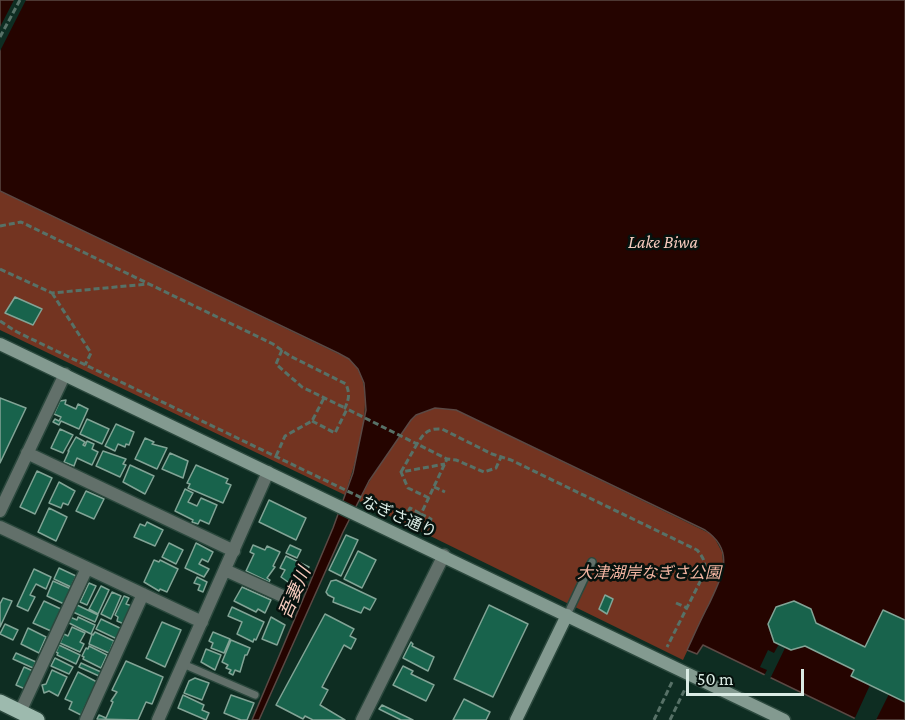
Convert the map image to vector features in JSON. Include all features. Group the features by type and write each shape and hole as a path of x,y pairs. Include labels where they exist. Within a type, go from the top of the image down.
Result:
{"main road":[{"path":"0,702 37,720"}],"street":[{"name":"なぎさ通り","path":"0,344 784,720"},
{"path":"0,512 64,374"},
{"path":"27,453 234,550"},
{"path":"158,720 268,472"},
{"path":"0,527 202,622"},
{"path":"362,720 444,555"},
{"path":"20,712 87,568"},
{"path":"225,570 289,599"},
{"path":"86,720 143,594"},
{"path":"516,720 567,615"}],"lane":[{"path":"567,615 592,562"},
{"path":"183,664 255,695"}],"path":[{"path":"0,37 20,0"},
{"path":"0,226 21,222 150,284 346,384 350,392 349,398 335,433 312,421"},
{"path":"0,269 52,293 150,284"},
{"path":"52,293 91,353 85,365"},
{"path":"0,321 18,333 364,499"},
{"path":"282,350 276,364 302,387 406,439 447,459 456,460 484,472 496,468 501,457"},
{"path":"276,456 285,436 312,421 324,398"},
{"path":"401,472 424,433 429,430 442,429 697,550 704,557 705,566 667,647"},
{"path":"421,514 447,459"},
{"path":"401,472 445,464"},
{"path":"401,472 408,488 429,498"},
{"path":"434,487 445,492"},
{"path":"404,519 410,508 431,519 426,530"},
{"path":"676,603 687,608"},
{"path":"654,720 672,682"},
{"path":"670,720 685,689"}],"green space":[{"path":"0,191 349,359 358,370 363,382 365,397 362,432 345,495 0,330"},
{"name":"大津湖岸なぎさ公園","path":"435,408 456,410 713,535 722,552 724,572 683,660 359,501 403,430 419,414"}],"water":[{"name":"Lake Biwa","path":"0,0 905,0 905,720 858,720 703,645 697,654 687,650 722,574 723,555 721,546 715,538 705,530 456,410 435,408 416,415 411,420 369,481 343,532 259,720 252,720 333,528 353,473 366,410 364,383 358,369 349,359 338,353 0,191"}],"pier":[{"path":"14,0 26,0 0,51 0,27"},
{"path":"779,644 785,648 769,681 763,678 767,670 760,667 768,650 774,653"},
{"path":"870,685 889,694 876,720 854,720"}],"building":[{"path":"15,297 42,309 33,325 5,313"},
{"path":"0,398 26,408 0,463"},
{"path":"66,400 65,404 76,409 78,404 88,409 79,429 61,421 59,425 53,422 55,419 59,421 61,417 54,414 60,401"},
{"path":"87,419 109,429 102,444 80,434"},
{"path":"116,424 134,432 129,445 126,444 125,447 118,444 115,451 105,446"},
{"path":"60,429 73,435 63,453 51,448"},
{"path":"76,437 85,442 83,445 85,446 87,441 94,444 92,449 98,452 92,465 77,458 74,466 64,462"},
{"path":"145,438 154,442 152,444 167,448 157,469 135,459"},
{"path":"103,451 126,459 123,464 126,465 120,477 96,466"},
{"path":"170,453 188,461 183,478 162,469"},
{"path":"130,465 154,476 145,494 123,482"},
{"path":"196,465 228,479 226,483 231,485 223,503 188,488 190,484 187,483"},
{"path":"37,471 52,478 35,514 20,507"},
{"path":"59,482 75,491 68,505 63,503 61,508 49,503"},
{"path":"185,489 193,493 188,502 197,506 201,498 217,505 209,524 200,520 198,524 192,522 193,520 175,511"},
{"path":"86,491 104,499 94,519 76,511"},
{"path":"269,500 306,518 296,540 259,522"},
{"path":"49,508 67,517 56,541 38,532"},
{"path":"147,522 163,530 155,546 134,537 140,524 145,526"},
{"path":"346,535 358,540 341,576 329,570"},
{"path":"169,543 183,550 176,564 162,557"},
{"path":"196,543 213,552 208,562 202,559 199,564 209,569 204,577 185,568"},
{"path":"253,545 265,550 267,546 280,552 273,566 275,567 267,578 269,582 246,571 254,554 250,552"},
{"path":"290,545 301,550 297,558 286,553"},
{"path":"358,551 376,560 362,588 344,579"},
{"path":"286,556 309,567 295,587 281,577 285,570 280,568"},
{"path":"154,560 159,562 160,560 178,569 167,592 160,589 159,591 144,582"},
{"path":"59,568 76,576 71,587 54,579"},
{"path":"34,569 51,577 46,589 36,584 30,595 35,597 28,611 17,606"},
{"path":"197,577 207,582 203,592 198,590 200,585 194,583"},
{"path":"336,580 376,599 370,610 364,607 361,613 333,602 334,598 326,592 331,581"},
{"path":"53,581 71,589 64,604 47,596"},
{"path":"89,583 96,586 87,605 80,602"},
{"path":"101,586 109,590 98,614 89,609"},
{"path":"242,587 271,600 265,613 258,609 256,612 234,601"},
{"path":"112,592 121,596 111,619 101,614"},
{"path":"605,595 613,599 607,614 599,609"},
{"path":"124,596 129,598 126,604 132,606 124,624 117,621 118,617 115,615"},
{"path":"3,598 12,601 0,627 0,604"},
{"path":"44,601 61,609 51,631 33,623"},
{"path":"794,601 811,609 816,623 865,647 883,610 905,620 905,702 851,676 854,670 805,646 791,650 774,642 768,624 776,607"},
{"path":"77,605 98,615 95,622 73,612"},
{"path":"489,605 528,624 493,697 454,679"},
{"path":"232,607 264,622 253,642 237,634 242,622 228,616"},
{"path":"325,614 354,629 350,636 356,639 351,649 344,645 322,687 328,690 320,705 345,720 313,720 305,716 303,719 276,705"},
{"path":"70,617 77,620 78,617 95,625 91,634 67,622"},
{"path":"271,617 285,625 277,645 262,639"},
{"path":"101,619 122,629 117,639 96,629"},
{"path":"162,622 181,630 165,667 146,658"},
{"path":"5,624 18,630 13,640 0,634"},
{"path":"72,627 85,633 80,642 84,644 80,652 60,643 64,634 68,636"},
{"path":"28,628 46,637 39,653 21,644"},
{"path":"95,632 114,641 109,653 89,644"},
{"path":"213,632 230,639 224,653 211,648 213,643 209,641"},
{"path":"231,640 250,648 245,655 240,672 235,670 233,675 229,673 231,670 226,668 228,665 222,662"},
{"path":"411,642 412,646 434,657 428,671 403,658"},
{"path":"59,645 80,655 76,664 57,655"},
{"path":"89,646 107,655 101,668 83,659 82,656"},
{"path":"206,649 221,655 215,670 201,662"},
{"path":"16,653 36,662 33,668 13,659"},
{"path":"55,658 73,667 69,674 51,666"},
{"path":"126,661 163,677 152,704 146,702 138,720 97,719 99,715 106,718 113,702 111,701 117,692 112,690"},
{"path":"81,663 101,672 99,676 79,667"},
{"path":"403,666 413,671 411,674 434,685 426,701 393,685"},
{"path":"24,667 33,671 25,689 16,685"},
{"path":"52,670 67,677 58,696 49,691 44,693 42,685 46,684"},
{"path":"78,672 97,682 81,715 69,709 72,702 65,699"},
{"path":"195,678 209,683 202,700 184,693 189,681"},
{"path":"183,695 204,705 202,710 209,713 206,720 178,708"},
{"path":"231,695 254,703 247,720 224,713"},
{"path":"464,699 490,712 486,720 453,720"},
{"path":"382,705 413,720 401,720 379,709"}],"water label":[{"name":"吾妻川","path":"295,593"}]}
